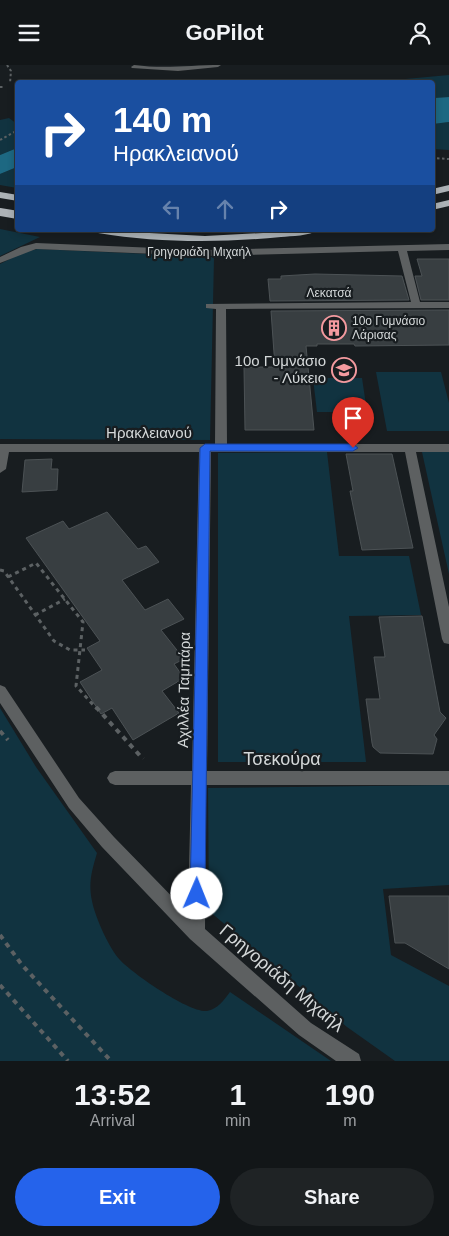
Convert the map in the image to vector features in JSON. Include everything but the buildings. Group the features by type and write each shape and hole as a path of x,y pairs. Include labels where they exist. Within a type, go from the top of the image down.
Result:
{"highway":[{"path":"435,191 449,188"},
{"path":"0,195 15,198"},
{"path":"435,206 449,203"},
{"path":"0,212 15,214"},
{"path":"113,232 169,237 223,238 290,232"}],"street":[{"name":"Γρηγοριάδη Μιχαήλ","path":"0,260 24,249 36,246 206,253 449,247"},
{"path":"402,247 416,305"},
{"name":"Λεκατσά","path":"209,305 449,305"},
{"path":"221,305 221,448"},
{"name":"Ηρακλειανού","path":"2,448 449,447"},
{"path":"0,469 2,448"},
{"name":"Αχιλλέα Ταμπάρα","path":"196,933 205,448"},
{"path":"410,448 449,635"},
{"name":"Γρηγοριάδη Μιχαήλ","path":"0,691 74,803 108,841 196,933 304,1029 352,1061"},
{"name":"Τσεκούρα","path":"115,778 449,778"}],"lane":[{"path":"134,67 159,69 218,65"}],"path":[{"path":"7,65 11,71 10,83"},
{"path":"0,140 15,132"},
{"path":"435,158 449,159"},
{"path":"8,577 36,563 65,599 82,622 76,686 162,778"},
{"path":"0,570 4,571 54,641 62,647 80,651 86,650"},
{"path":"35,615 65,599"},
{"path":"0,935 22,965 111,1061"},
{"path":"0,985 68,1061"}],"shaded area":[{"path":"449,75 449,97 435,98 435,80 394,80"},
{"path":"9,118 15,122 15,149 0,155 0,120"},
{"path":"449,122 449,150 435,149 435,124"},
{"path":"15,168 15,188 0,185 0,174"},
{"path":"0,229 40,237 0,256"},
{"path":"37,249 214,257 210,440 0,439 0,264 22,253"},
{"path":"376,372 441,372 449,403 449,431 387,431"},
{"path":"313,378 362,378 367,412 317,412"},
{"path":"449,451 449,574 422,452"},
{"path":"327,452 339,556 409,556 421,615 349,616 366,762 218,762 218,453"},
{"path":"0,708 36,767 97,853 92,871 92,901 103,932 120,960 136,974 161,991 199,1010 207,1011 214,1008 230,992 331,1061 0,1061"},
{"path":"449,785 449,885 383,889 391,955 449,986 449,1061 395,1061 347,1027 209,911 208,788"}],"water":[{"path":"449,97 449,122 435,124 435,98"},
{"path":"15,149 15,168 0,174 0,155"}],"place":[{"name":"10o Γυμνάσιο Λάρισας","path":"334,328"},
{"name":"10ο Γυμνάσιο - Λύκειο","path":"344,370"}],"route":[{"path":"197,894 205,448 353,448"}]}
